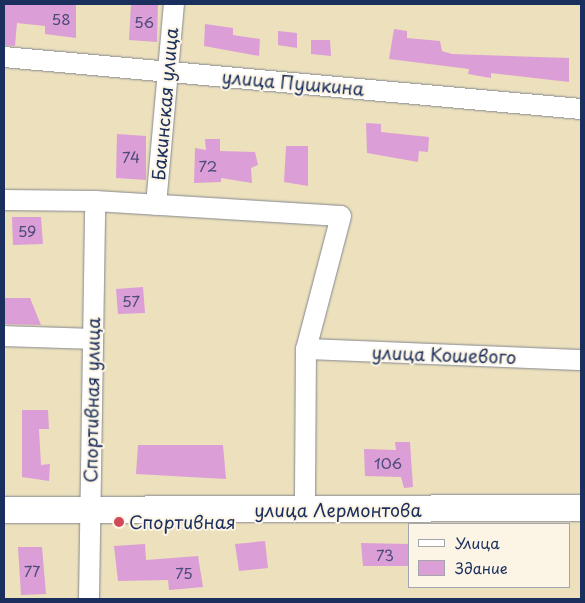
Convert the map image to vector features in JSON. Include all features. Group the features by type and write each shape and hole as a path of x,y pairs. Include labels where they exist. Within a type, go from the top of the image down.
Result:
{"street":[{"name":"Бакинская улица","path":"156,205 174,4"},
{"name":"улица Пушкина","path":"4,57 581,110"},
{"path":"4,200 95,201 341,216 306,349 305,510"},
{"name":"Спортивная улица","path":"89,599 95,201"},
{"path":"4,336 93,339"},
{"name":"улица Кошевого","path":"306,349 581,360"},
{"name":"улица Лермонтова","path":"4,510 581,508"}],"building":[{"path":"4,4 76,4 76,38 45,34 45,26 17,23 15,46 4,45"},
{"path":"131,4 158,4 157,42 129,40"},
{"path":"205,24 233,28 233,35 260,39 259,56 204,46"},
{"path":"394,29 407,31 407,38 440,41 442,51 452,54 569,58 569,82 491,73 491,78 468,74 469,69 389,59"},
{"path":"278,31 297,33 297,48 278,45"},
{"path":"311,40 330,40 331,56 311,54"},
{"path":"366,123 381,124 381,132 429,137 428,152 419,151 418,162 367,153"},
{"path":"117,134 146,136 146,180 116,178"},
{"path":"205,139 220,139 220,151 255,152 258,165 251,168 252,183 221,178 221,182 194,183 195,148 206,150"},
{"path":"286,146 308,146 308,186 284,182"},
{"path":"12,217 41,217 43,244 13,245"},
{"path":"143,287 145,313 118,314 116,289"},
{"path":"4,298 30,298 41,325 4,324"},
{"path":"22,410 48,410 49,429 39,429 41,465 50,464 49,481 22,477"},
{"path":"395,442 410,442 413,487 404,488 401,477 365,476 364,449 396,450"},
{"path":"138,445 223,445 226,479 136,474"},
{"path":"265,541 268,568 239,571 235,544"},
{"path":"361,543 408,544 408,566 363,566"},
{"path":"145,544 146,560 198,556 203,587 169,590 168,580 118,581 114,546"},
{"path":"18,547 42,547 46,594 21,595"}],"place":[{"name":"Спортивная","path":"119,522"}]}
